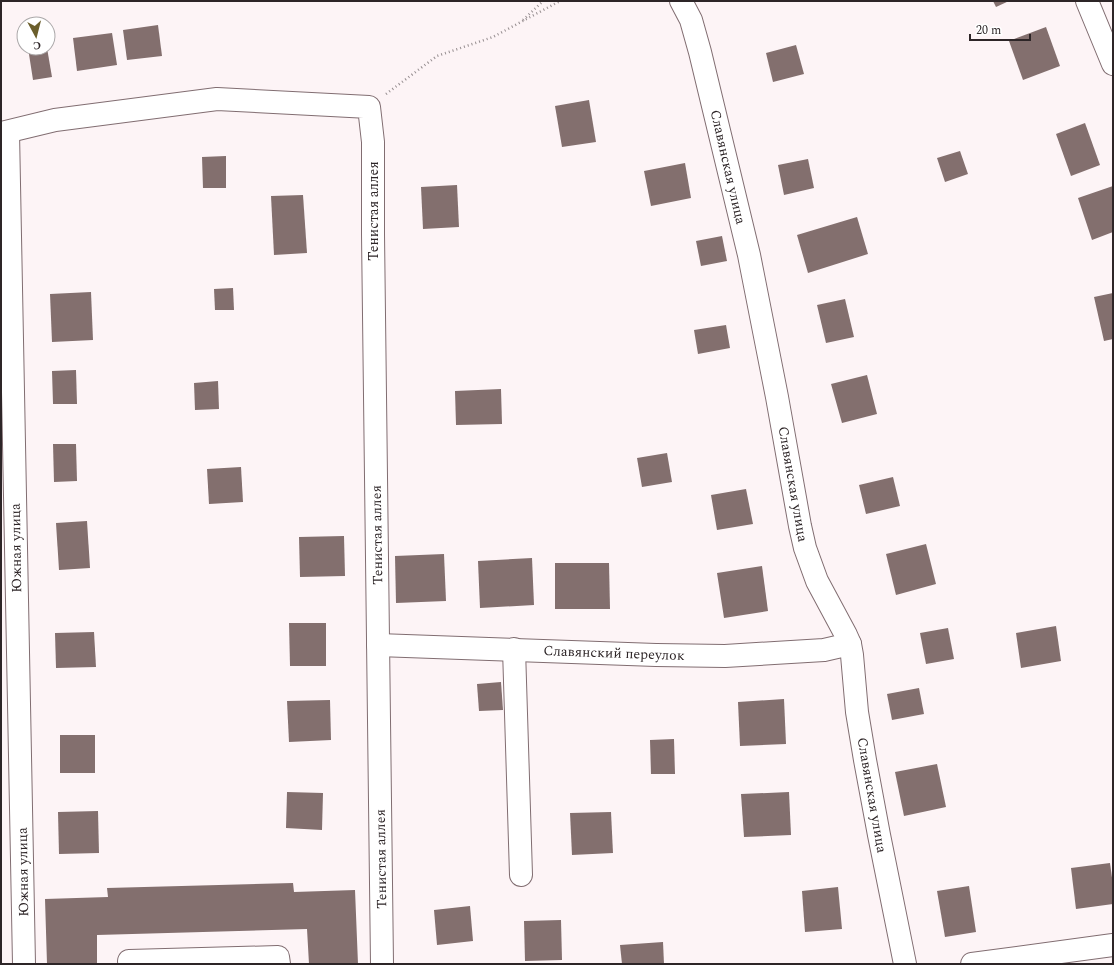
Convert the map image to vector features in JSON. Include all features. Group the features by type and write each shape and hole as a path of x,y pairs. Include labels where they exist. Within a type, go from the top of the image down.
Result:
{"street":[{"name":"Славянская улица","path":"681,1 691,20 700,52 749,255 776,389 804,548 817,581 850,644 857,712 864,754 905,964"},
{"path":"1087,1 1113,64"},
{"path":"5,132 55,120 217,99 369,107"},
{"name":"Тенистая аллея","path":"369,107 373,142 382,964"},
{"name":"Южная улица","path":"5,132 24,964"},
{"name":"Славянский переулок","path":"378,645 725,656 824,650 850,644"},
{"path":"514,649 521,875"},
{"path":"972,964 1113,945"},
{"path":"130,964 130,961 278,957 279,964"}],"path":[{"path":"520,23 543,1"},
{"path":"369,107 436,56 493,37 560,1"}],"building":[{"path":"993,1 1009,1 996,7"},
{"path":"158,25 162,56 127,60 123,30"},
{"path":"1046,27 1060,66 1023,80 1009,41"},
{"path":"112,33 117,65 77,71 73,38"},
{"path":"796,45 804,74 773,82 766,53"},
{"path":"29,56 48,56 52,77 33,80"},
{"path":"589,100 596,142 562,147 555,106"},
{"path":"1085,123 1100,165 1071,176 1056,134"},
{"path":"960,151 968,174 945,182 937,158"},
{"path":"226,156 226,188 203,188 202,157"},
{"path":"808,159 814,188 784,195 778,165"},
{"path":"685,163 691,198 651,206 644,171"},
{"path":"457,185 459,227 423,229 421,187"},
{"path":"1113,186 1113,232 1092,240 1078,198"},
{"path":"303,195 307,253 274,255 271,196"},
{"path":"857,217 868,254 808,273 797,235"},
{"path":"722,236 727,261 701,266 696,241"},
{"path":"233,288 234,310 215,310 214,289"},
{"path":"91,292 93,340 52,342 50,294"},
{"path":"1113,293 1113,339 1104,341 1094,297"},
{"path":"845,299 854,337 826,343 817,305"},
{"path":"726,325 730,348 698,354 694,330"},
{"path":"76,370 77,404 53,404 52,371"},
{"path":"867,375 877,414 842,423 831,384"},
{"path":"218,381 219,409 195,410 194,383"},
{"path":"501,389 502,424 456,425 455,391"},
{"path":"53,444 76,444 77,481 54,482"},
{"path":"667,453 672,482 642,487 637,458"},
{"path":"241,467 243,502 209,504 207,469"},
{"path":"893,477 900,506 866,514 859,485"},
{"path":"746,489 753,524 717,530 711,495"},
{"path":"87,521 90,568 59,570 56,523"},
{"path":"344,536 345,576 300,577 299,537"},
{"path":"926,544 936,584 896,595 886,554"},
{"path":"444,554 446,601 396,603 395,556"},
{"path":"532,558 534,605 480,608 478,561"},
{"path":"555,563 609,563 610,609 555,609"},
{"path":"762,566 768,611 724,618 717,573"},
{"path":"289,623 326,623 326,666 290,666"},
{"path":"1056,626 1061,661 1021,668 1016,633"},
{"path":"948,628 954,659 926,664 920,633"},
{"path":"94,632 96,667 56,668 55,633"},
{"path":"501,682 503,710 479,711 477,684"},
{"path":"919,688 924,714 892,720 887,694"},
{"path":"784,699 786,744 740,746 738,702"},
{"path":"330,700 331,740 289,742 287,701"},
{"path":"60,735 95,735 95,773 60,773"},
{"path":"674,739 675,774 651,774 650,740"},
{"path":"937,764 946,807 904,816 895,772"},
{"path":"287,792 323,793 322,830 286,828"},
{"path":"789,792 791,835 744,837 741,794"},
{"path":"98,811 99,853 59,854 58,812"},
{"path":"611,812 613,853 572,855 570,813"},
{"path":"1110,863 1113,885 1113,904 1076,909 1071,868"},
{"path":"293,883 294,892 355,890 358,964 309,964 307,929 97,935 97,964 47,964 45,899 108,897 107,888"},
{"path":"969,886 976,932 945,937 937,891"},
{"path":"838,887 842,929 805,932 802,891"},
{"path":"470,906 473,941 437,945 434,910"},
{"path":"561,920 562,960 525,961 524,921"},
{"path":"663,942 664,964 622,964 620,945"}]}
